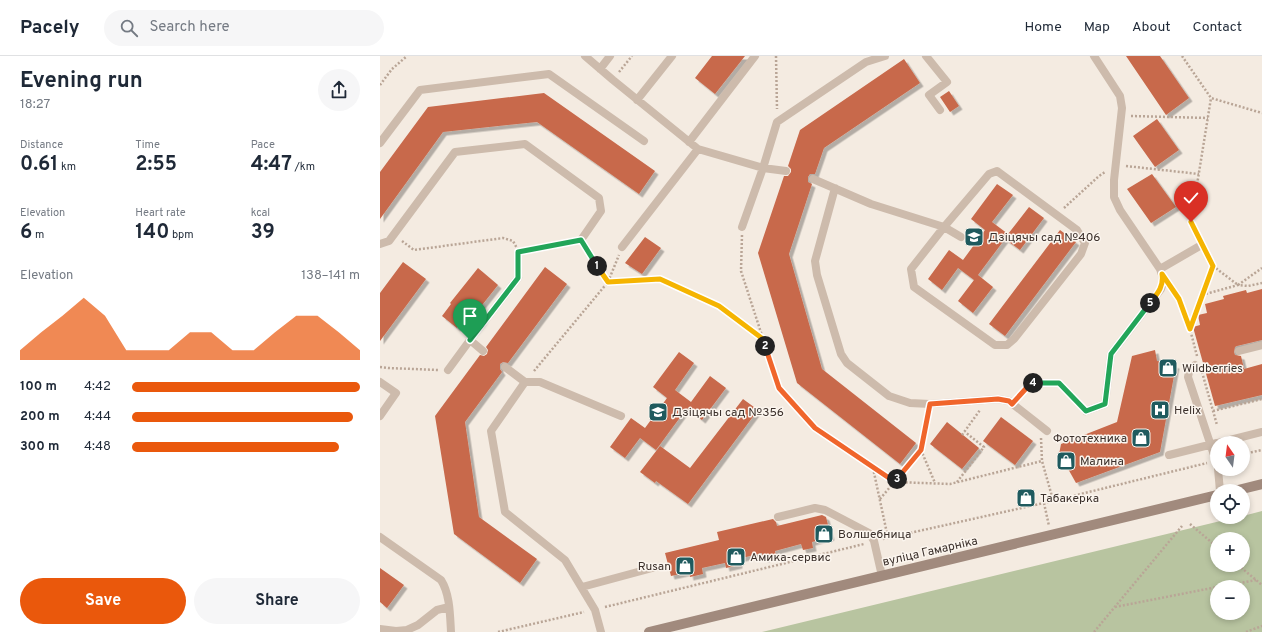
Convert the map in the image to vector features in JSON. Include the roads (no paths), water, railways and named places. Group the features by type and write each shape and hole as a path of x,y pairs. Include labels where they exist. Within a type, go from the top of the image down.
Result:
{"main road":[{"path":"1250,487 1262,484"},
{"name":"вуліца Гамарніка","path":"649,632 1210,497"}],"lane":[{"path":"585,56 698,149 764,168 786,171"},
{"path":"600,69 610,56"},
{"path":"638,100 672,56"},
{"path":"689,142 755,56"},
{"path":"742,227 764,168 777,122 866,62 885,56"},
{"path":"926,56 947,82 929,95 940,110"},
{"path":"1086,411 1105,404 1111,354 1161,289 1163,283 1161,272 1120,210 1114,197 1115,165 1122,108 1120,96 1094,56"},
{"path":"380,143 420,90 549,74 644,142"},
{"path":"380,244 389,241 455,152 525,144 599,198 601,211 581,240"},
{"path":"622,248 698,149"},
{"path":"997,171 1077,230 1085,243 1081,254 1014,339 1007,345 995,345 914,286 911,269 944,228 989,174 997,171"},
{"path":"814,179 870,204 944,228 961,237"},
{"path":"836,188 815,261 817,275 841,354 847,363 889,396 910,404 998,399 1009,401 1047,430"},
{"path":"1161,272 1200,245"},
{"path":"448,370 518,278"},
{"path":"470,340 483,351"},
{"path":"1239,351 1262,345"},
{"path":"1196,361 1189,372 1188,377 1213,436"},
{"path":"505,367 525,382 540,382 621,416"},
{"path":"380,382 396,394 380,416"},
{"path":"525,382 491,431 505,512 565,560 595,610 602,632"},
{"path":"1247,436 1262,432"},
{"path":"1169,455 1210,445"},
{"path":"778,516 815,508 825,510 869,533 874,541 882,576"},
{"path":"380,537 441,580 445,585 451,632"},
{"path":"582,587 656,567"},
{"path":"380,628 396,631 407,630 418,625 437,610 449,607"}],"place":[{"name":"Дзіцячы сад №406","path":"974,237"},
{"name":"Wildberries","path":"1168,368"},
{"name":"Helix","path":"1160,410"},
{"name":"Дзіцячы сад №356","path":"658,412"},
{"name":"Фототехника","path":"1141,438"},
{"name":"Малина","path":"1066,461"},
{"name":"Табакерка","path":"1026,498"},
{"name":"Волшебница","path":"824,534"},
{"name":"Амика-сервис","path":"736,557"},
{"name":"Rusan","path":"685,566"}]}
